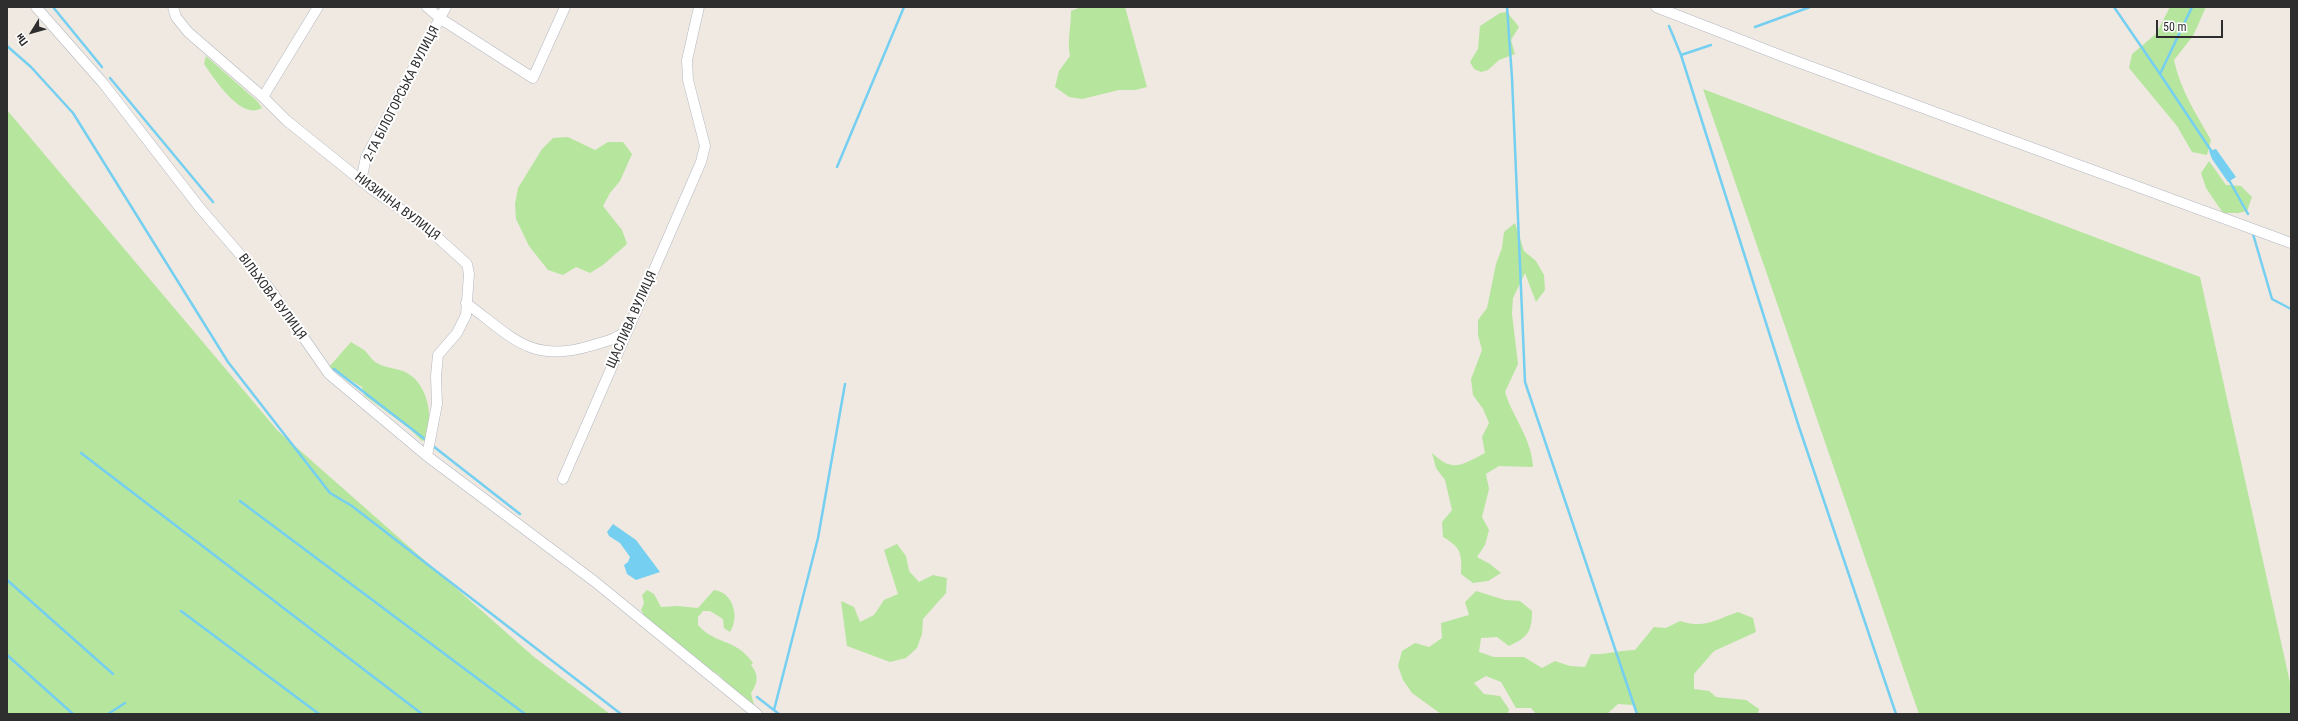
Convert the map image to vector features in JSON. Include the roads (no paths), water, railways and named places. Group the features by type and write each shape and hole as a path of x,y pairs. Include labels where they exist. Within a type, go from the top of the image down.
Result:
{"street":[{"name":"ВІЛЬХОВА ВУЛИЦЯ","path":"36,7 103,83 200,208 269,288 329,374 427,456 594,582 756,714"},
{"name":"НИЗИННА ВУЛИЦЯ","path":"173,7 176,17 188,32 263,97 286,120 361,181 426,227 466,264 469,274 466,315 457,333 438,355 436,376 437,404 427,456"},
{"path":"263,97 318,7"},
{"path":"427,7 441,19 533,78 564,7"},
{"name":"2-ГА БІЛОГОРСЬКА ВУЛИЦЯ","path":"361,181 366,157 441,19 446,7"},
{"name":"ЩАСЛИВА ВУЛИЦЯ","path":"563,479 701,162 705,146 688,80 687,60 699,7"},
{"path":"1656,7 1787,58 2291,243"},
{"path":"466,303 517,342 546,353 581,349 618,338 628,330"}],"water":[{"path":"2216,149 2236,177 2228,182 2212,159 2209,151"},
{"path":"613,524 636,540 660,572 636,580 627,574 624,565 628,562 630,557 620,543 609,536 607,532"}],"waterway":[{"path":"53,7 102,67"},
{"path":"837,167 904,7"},
{"path":"1507,7 1512,78 1525,382 1637,714"},
{"path":"1755,27 1810,7"},
{"path":"2114,7 2160,74"},
{"path":"2192,7 2160,74 2212,152"},
{"path":"1669,26 1681,55 1799,427 1896,714"},
{"path":"1681,55 1711,45"},
{"path":"7,46 31,67 73,113 228,362 330,493 352,506 621,714"},
{"path":"110,78 213,202"},
{"path":"2229,180 2248,214"},
{"path":"2253,234 2272,299 2291,309"},
{"path":"334,369 426,440"},
{"path":"774,710 818,538 845,384"},
{"path":"433,446 520,514"},
{"path":"81,453 422,714"},
{"path":"240,501 525,714"},
{"path":"7,580 113,674"},
{"path":"181,611 319,714"},
{"path":"7,655 73,714"},
{"path":"757,697 779,714"},
{"path":"108,714 125,703"}]}
